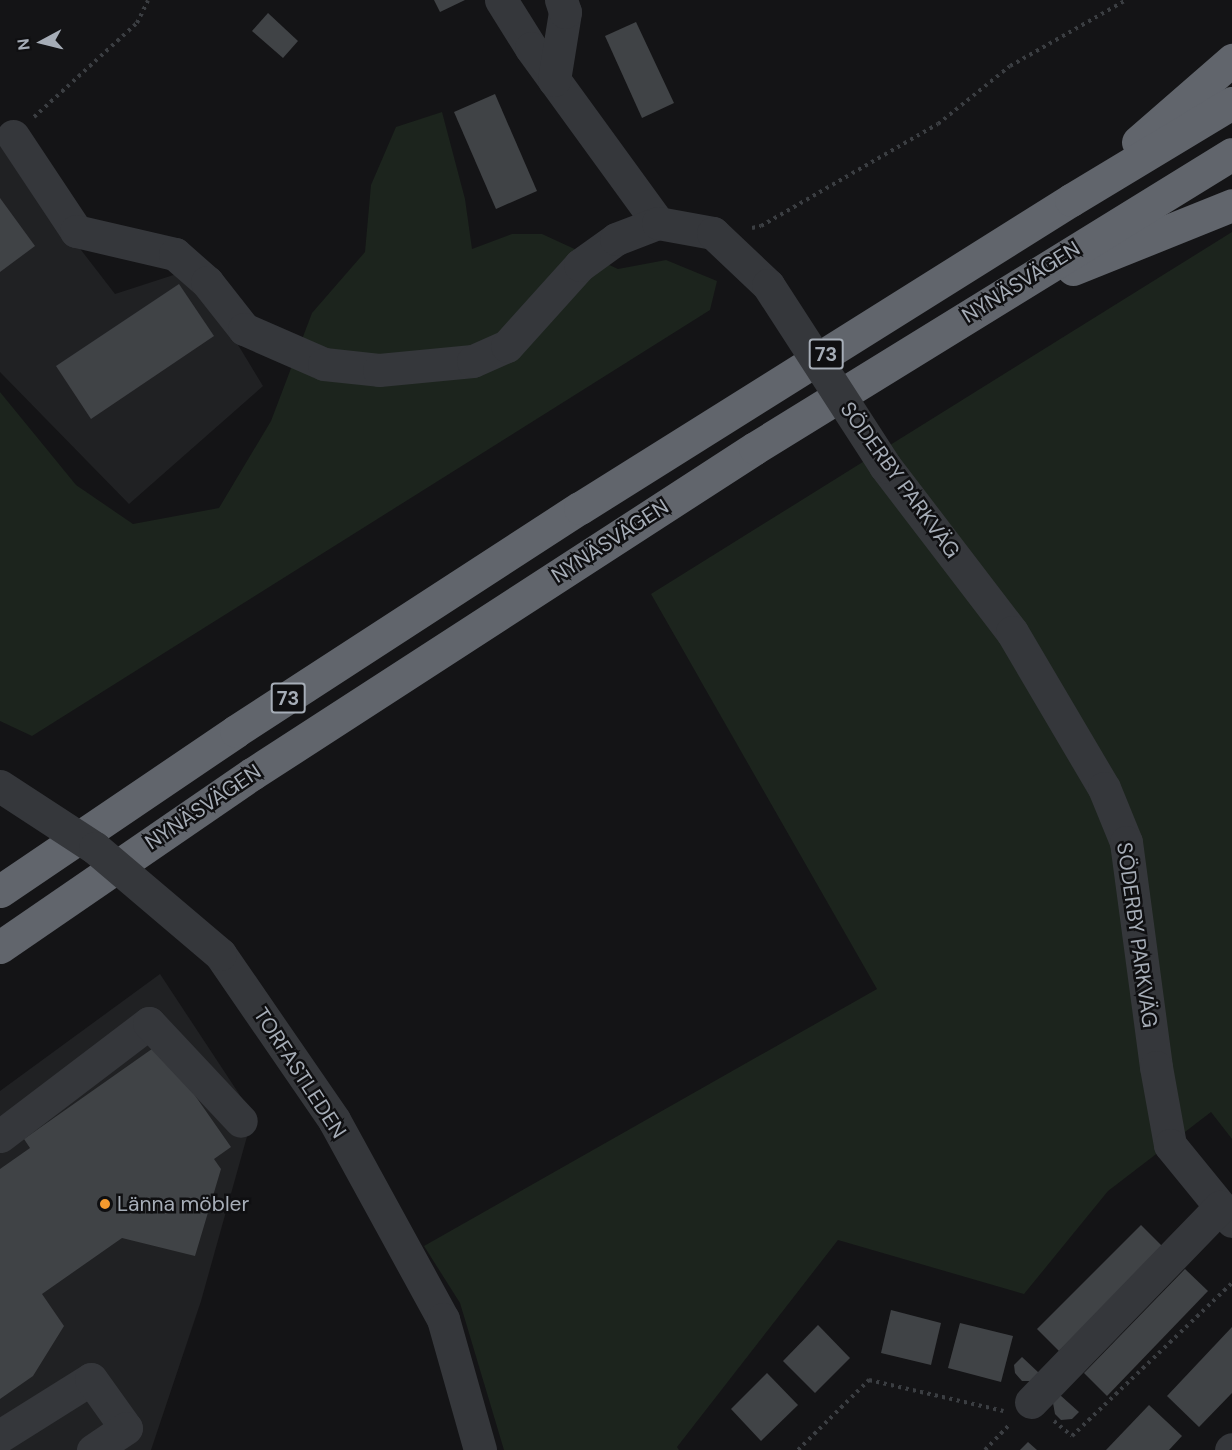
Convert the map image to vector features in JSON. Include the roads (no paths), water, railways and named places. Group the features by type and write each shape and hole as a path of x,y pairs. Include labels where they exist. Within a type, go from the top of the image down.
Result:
{"highway":[{"path":"1071,200 1232,60"},
{"name":"NYNÄSVÄGEN","path":"0,891 236,731 570,515 1071,200 1232,103"},
{"name":"NYNÄSVÄGEN","path":"0,947 252,774 755,447 1232,154"},
{"path":"983,306 1232,205"}],"street":[{"path":"13,136 76,231 176,254 207,282 244,329 324,364 379,370 473,361 507,346 580,265 616,239 658,223 554,80 501,0"},
{"path":"554,80 565,12 561,0"},
{"name":"SÖDERBY PARKVÄG","path":"658,223 713,234 768,285 885,466 1012,632 1104,788 1126,842 1156,1067 1170,1145 1226,1214"},
{"name":"TORFASTLEDEN","path":"0,786 95,848 220,954 334,1120 443,1319 480,1450"},
{"path":"0,1136 149,1023 241,1121"},
{"path":"1025,1408 1226,1214"},
{"path":"0,1436 91,1378 126,1428 93,1450"}],"place":[{"name":"Länna möbler","path":"105,1204"}]}
